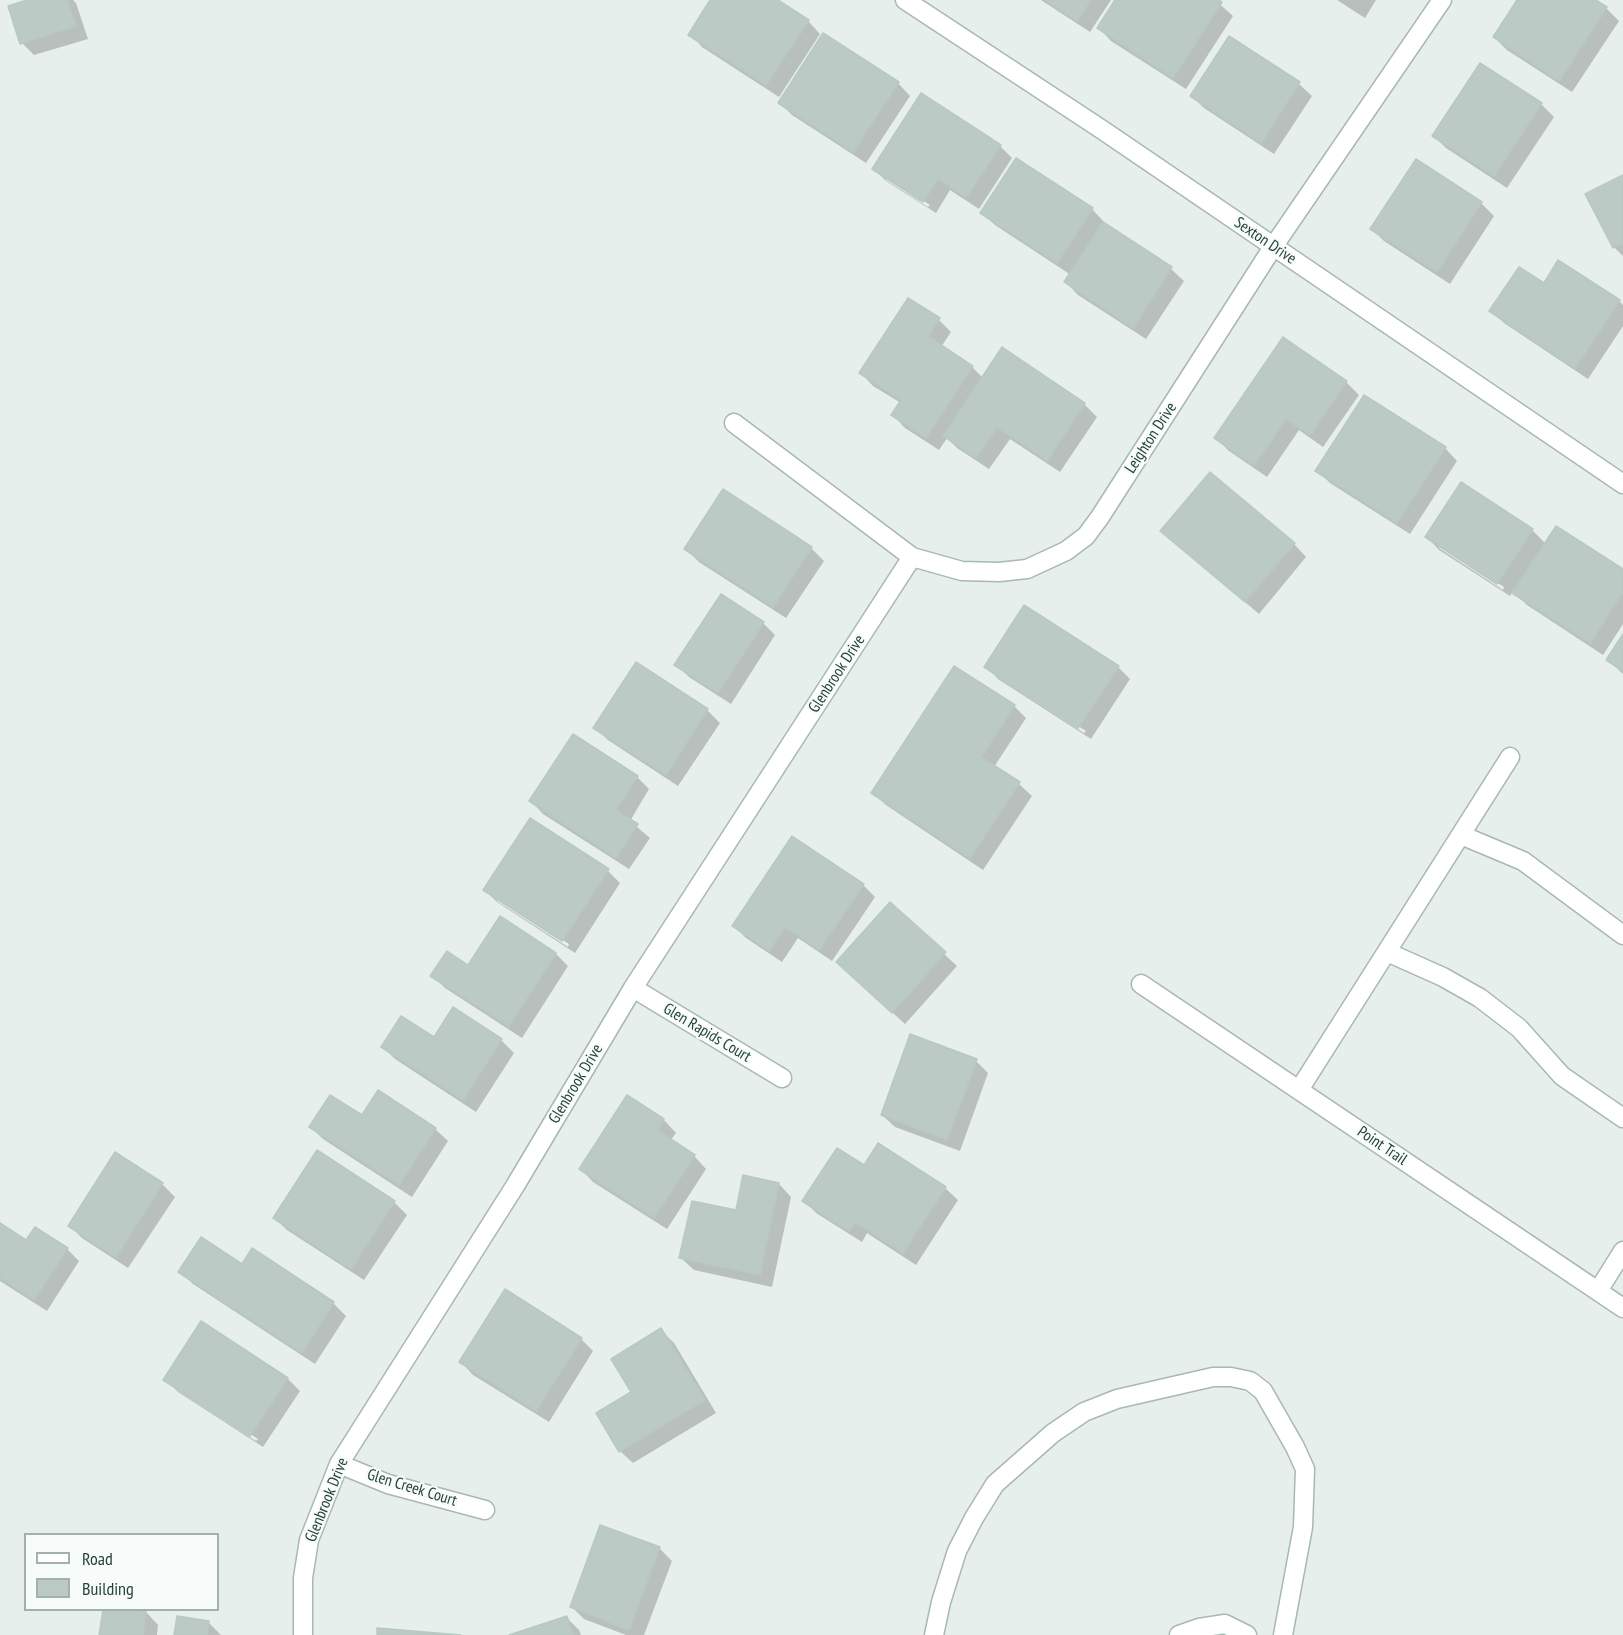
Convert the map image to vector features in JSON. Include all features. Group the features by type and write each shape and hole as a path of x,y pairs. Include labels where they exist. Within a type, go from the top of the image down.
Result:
{"street":[{"name":"Sexton Drive","path":"905,0 1101,129 1623,484"},
{"name":"Leighton Drive","path":"734,423 912,557 962,571 999,572 1026,569 1066,550 1086,536 1100,517 1273,247 1442,0"},
{"name":"Glenbrook Drive","path":"303,1635 303,1578 309,1540 339,1464 515,1186 633,988 912,557"},
{"path":"1299,1090 1510,757"},
{"path":"1461,835 1523,861 1623,935"},
{"path":"1387,952 1443,977 1480,998 1519,1028 1562,1076 1623,1118"},
{"name":"Point Trail","path":"1141,984 1623,1308"},
{"name":"Glen Rapids Court","path":"633,988 782,1078"},
{"path":"1598,1291 1623,1251"},
{"path":"934,1635 941,1602 957,1551 995,1484 1053,1433 1084,1412 1117,1399 1213,1377 1231,1377 1250,1381 1263,1390 1305,1469 1303,1527 1283,1635"},
{"name":"Glen Creek Court","path":"339,1464 388,1484 485,1510"},
{"path":"1179,1635 1199,1628 1225,1624 1247,1635"}],"building":[{"path":"27,0 67,0 76,26 20,44 8,6"},
{"path":"710,0 778,0 809,20 766,85 688,35"},
{"path":"1045,0 1091,0 1077,21"},
{"path":"1115,0 1218,0 1222,2 1173,78 1097,28"},
{"path":"1517,0 1596,0 1607,7 1559,81 1493,37"},
{"path":"823,33 899,82 853,152 778,103"},
{"path":"1229,36 1300,82 1261,143 1190,96"},
{"path":"1480,63 1542,103 1494,176 1432,136"},
{"path":"921,93 1001,145 966,198 938,179 923,202 872,169"},
{"path":"1016,158 1093,208 1057,263 980,213"},
{"path":"1416,159 1482,202 1437,272 1370,229"},
{"path":"1623,175 1623,243 1613,248 1585,194"},
{"path":"1103,222 1172,267 1133,328 1064,282"},
{"path":"1558,260 1620,300 1575,368 1489,311 1519,267 1544,283"},
{"path":"908,298 940,318 928,336 973,366 926,438 891,415 901,400 859,373"},
{"path":"1283,337 1347,381 1310,435 1286,419 1254,466 1214,438"},
{"path":"1002,347 1085,403 1047,461 997,427 976,458 943,436"},
{"path":"1364,395 1446,447 1397,523 1315,471"},
{"path":"1210,472 1295,543 1245,602 1160,531"},
{"path":"1461,482 1533,529 1497,584 1425,537"},
{"path":"723,489 812,547 773,607 684,549"},
{"path":"1556,526 1623,569 1623,592 1590,643 1512,593"},
{"path":"721,594 764,622 718,693 674,665"},
{"path":"1024,605 1119,666 1078,728 984,667"},
{"path":"1623,634 1623,671 1606,660"},
{"path":"636,662 708,709 666,775 593,728"},
{"path":"954,666 1015,705 981,757 1020,782 970,858 871,793"},
{"path":"573,734 638,776 616,810 638,824 616,858 529,801"},
{"path":"530,818 609,869 562,941 483,890"},
{"path":"792,836 864,884 819,950 785,927 769,951 732,926"},
{"path":"890,902 946,952 892,1013 836,962"},
{"path":"500,916 556,953 509,1026 430,976 447,951 468,965"},
{"path":"453,1007 502,1039 463,1100 381,1047 401,1016 434,1037"},
{"path":"910,1034 977,1059 947,1140 881,1115"},
{"path":"378,1090 436,1128 399,1185 309,1127 330,1095 362,1115"},
{"path":"627,1095 664,1119 657,1130 695,1155 654,1218 579,1169"},
{"path":"878,1143 946,1187 903,1253 855,1222 849,1231 802,1201 837,1148 864,1165"},
{"path":"317,1150 395,1201 351,1269 273,1218"},
{"path":"115,1152 163,1183 116,1257 68,1226"},
{"path":"743,1175 779,1183 760,1275 679,1258 692,1201 736,1210"},
{"path":"0,1223 26,1240 35,1227 68,1248 34,1300 0,1278"},
{"path":"201,1237 242,1264 252,1248 334,1302 302,1353 178,1272"},
{"path":"505,1289 582,1338 536,1411 459,1362"},
{"path":"201,1321 288,1378 250,1436 163,1380"},
{"path":"661,1328 705,1400 619,1452 596,1413 631,1392 611,1359"},
{"path":"600,1525 660,1547 629,1630 570,1607"},
{"path":"103,1611 146,1611 143,1635 99,1635"},
{"path":"177,1616 209,1621 207,1635 174,1635"},
{"path":"567,1616 573,1635 509,1635"},
{"path":"377,1628 461,1635 377,1635"}]}
